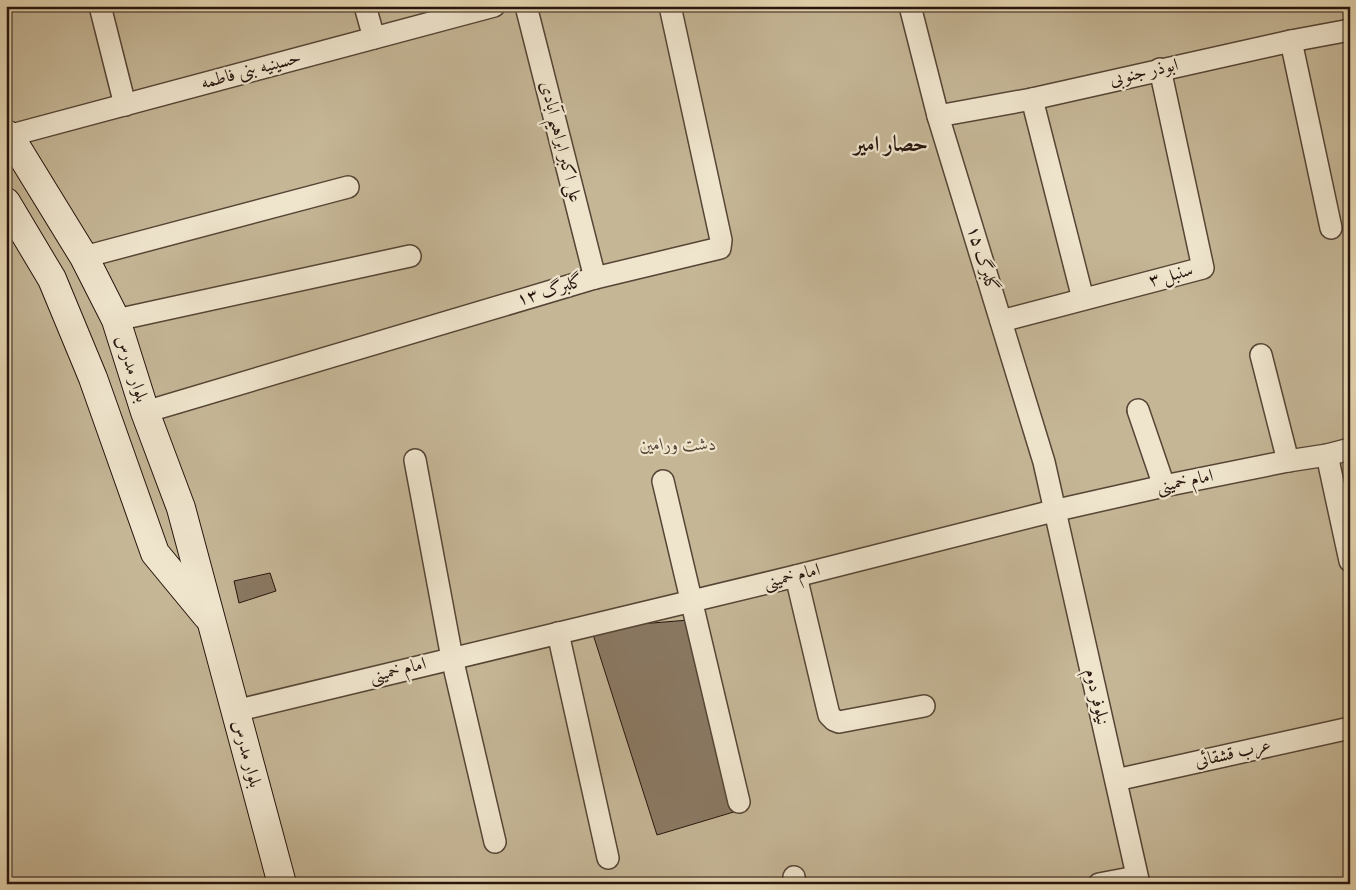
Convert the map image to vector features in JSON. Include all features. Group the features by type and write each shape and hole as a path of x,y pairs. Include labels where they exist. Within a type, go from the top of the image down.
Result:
{"main road":[{"name":"بلوار مدرس","path":"7,135 14,143 84,257 116,320 145,412 181,508 282,884"},
{"name":"بلوار مدرس","path":"6,202 52,279 93,378 155,553 213,623"}],"street":[{"path":"100,6 125,105"},
{"path":"365,6 374,38"},
{"name":"حسینیه بنی فاطمه","path":"7,135 494,6"},
{"name":"علی اکبر ابراهیم آبادی","path":"526,6 595,278"},
{"name":"گلبرگ ۱۵","path":"910,6 938,116 1044,462 1054,510"},
{"name":"گلبرگ ۱۳","path":"145,412 595,278 720,248 721,240 675,8"},
{"name":"ابوذر جنوبی","path":"938,116 1032,98 1291,40 1350,30"},
{"path":"1291,40 1331,228"},
{"name":"سنبل ۳","path":"1001,321 1202,268 1160,69"},
{"path":"1032,98 1083,299"},
{"path":"84,257 348,187"},
{"path":"116,320 410,256"},
{"path":"1260,356 1288,461"},
{"path":"1138,410 1164,486"},
{"name":"امام خمینی","path":"235,712 796,576 1054,510 1350,449"},
{"path":"1327,455 1350,562"},
{"path":"415,460 452,658 495,842"},
{"path":"663,481 739,802"},
{"name":"نیلوفر دوم","path":"1054,510 1137,880"},
{"path":"796,576 829,715 839,722 924,706"},
{"path":"558,633 608,858"},
{"name":"عرب قشقائی","path":"1116,780 1350,728"},
{"path":"1099,884 1137,880"}],"green space":[{"name":"دشت ورامین","path":"6,6 1350,6 1350,884 6,884"}],"building":[{"path":"270,573 276,591 239,603 234,581"},
{"path":"689,620 737,811 657,835 591,628"}],"district":[{"name":"حصار امیر","path":"891,145"}]}
